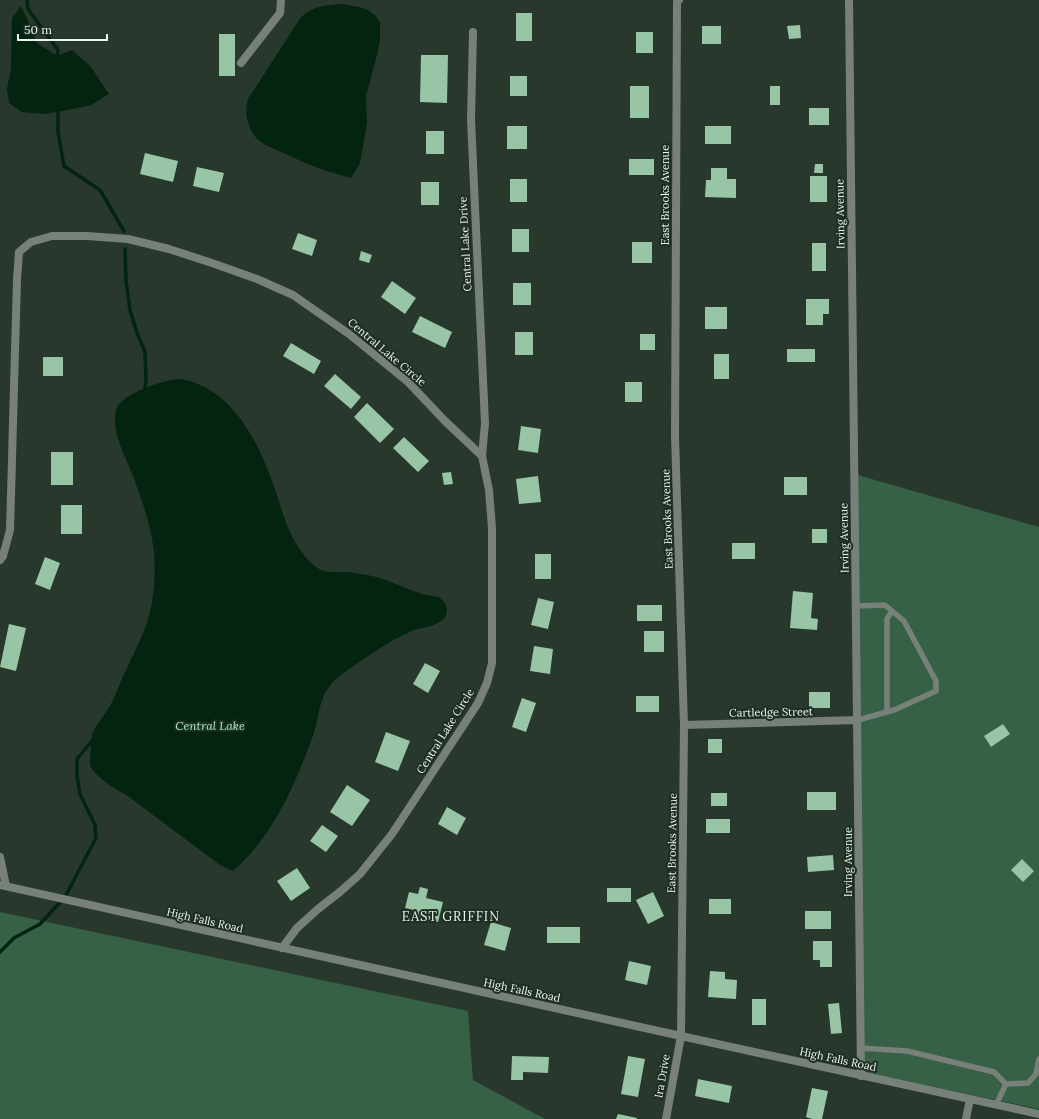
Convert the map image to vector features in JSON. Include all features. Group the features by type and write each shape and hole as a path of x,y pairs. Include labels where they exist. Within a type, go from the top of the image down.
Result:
{"street":[{"path":"241,64 280,13 281,0"},
{"name":"Irving Avenue","path":"849,0 861,1076"},
{"name":"East Brooks Avenue","path":"678,1 675,436 684,725 681,1036"},
{"name":"Central Lake Drive","path":"473,32 471,120 485,423 482,456"},
{"name":"Central Lake Circle","path":"0,560 3,556 10,530 19,252 31,242 52,236 87,236 128,240 169,249 257,279 293,295 349,334 408,382 445,421 482,456 489,490 492,528 492,663 487,683 478,703 392,834 360,874 297,928 282,948"},
{"name":"Cartledge Street","path":"684,725 858,720"},
{"path":"0,858 3,886"},
{"name":"High Falls Road","path":"3,886 1039,1114"},
{"name":"Ira Drive","path":"666,1119 681,1036"},
{"path":"966,1119 970,1099"}],"lane":[{"path":"856,606 885,605 904,621 936,680 936,691 894,710 858,720"},
{"path":"887,712 887,619 892,611"},
{"path":"860,1048 907,1051 994,1072 1006,1084 1028,1083 1036,1074 1039,1059"},
{"path":"996,1105 1006,1084"}],"shaded area":[{"path":"854,474 1039,527 1039,1109 863,1072"},
{"path":"0,912 468,1011 473,1080 545,1119 0,1119"}],"water":[{"path":"342,4 368,10 375,15 380,22 380,40 366,96 367,123 360,163 351,178 310,165 263,143 257,139 251,130 246,115 248,99 301,17 310,10 330,5"},
{"path":"21,6 37,43 57,56 72,50 91,67 109,94 91,105 44,114 22,112 9,103 7,89 11,68 12,18"},
{"name":"Central Lake","path":"179,379 196,383 212,391 226,402 238,415 265,462 286,523 296,543 315,567 324,571 369,575 386,580 419,593 439,597 446,605 447,609 446,616 443,620 433,625 412,631 394,640 342,674 327,689 320,706 314,734 288,796 270,828 259,843 233,871 220,865 125,794 105,782 95,773 90,765 92,735 111,704 147,623 152,604 154,585 155,568 153,542 140,494 121,448 115,427 116,410 121,402 136,392 154,385"}],"building":[{"path":"516,13 532,13 532,41 516,41"},
{"path":"800,25 801,38 789,39 787,26"},
{"path":"702,26 721,26 721,44 702,44"},
{"path":"636,32 653,32 653,53 636,53"},
{"path":"219,34 235,34 235,76 219,76"},
{"path":"421,55 448,55 447,103 420,102"},
{"path":"510,76 527,76 527,96 510,96"},
{"path":"630,86 649,86 649,118 630,118"},
{"path":"770,86 780,86 780,105 770,105"},
{"path":"809,108 829,108 829,125 809,125"},
{"path":"507,126 527,126 527,149 507,149"},
{"path":"705,126 731,126 731,144 705,144"},
{"path":"426,131 444,131 444,154 426,154"},
{"path":"145,153 178,161 173,182 140,174"},
{"path":"629,159 654,159 654,175 629,175"},
{"path":"815,164 823,164 823,173 814,173"},
{"path":"197,167 224,173 219,192 193,186"},
{"path":"711,168 727,168 727,179 736,179 736,198 705,197 706,180 711,180"},
{"path":"810,176 827,176 827,202 810,202"},
{"path":"510,179 527,179 527,202 510,202"},
{"path":"421,182 439,182 439,205 421,205"},
{"path":"512,229 529,229 529,252 512,252"},
{"path":"298,233 317,240 312,256 292,249"},
{"path":"632,242 652,242 652,263 632,263"},
{"path":"812,243 826,243 826,271 812,271"},
{"path":"361,251 372,255 369,263 359,260"},
{"path":"392,281 416,298 405,314 381,297"},
{"path":"513,283 531,283 531,305 513,305"},
{"path":"806,299 829,299 829,314 823,314 823,325 806,325"},
{"path":"705,307 727,307 727,329 705,329"},
{"path":"420,316 452,332 445,348 412,332"},
{"path":"515,332 533,332 533,355 515,355"},
{"path":"640,334 655,334 655,350 640,350"},
{"path":"291,343 321,361 314,374 283,356"},
{"path":"787,349 815,349 815,362 787,362"},
{"path":"714,354 729,354 729,379 714,379"},
{"path":"43,357 63,357 63,376 43,376"},
{"path":"335,374 361,397 351,409 324,386"},
{"path":"625,382 642,382 642,402 625,402"},
{"path":"367,403 394,429 380,443 354,417"},
{"path":"521,426 541,429 538,453 518,450"},
{"path":"404,437 429,461 418,472 393,448"},
{"path":"51,452 73,452 73,485 51,485"},
{"path":"451,472 453,484 444,485 442,473"},
{"path":"538,476 541,502 519,504 516,479"},
{"path":"784,477 807,477 807,495 784,495"},
{"path":"61,505 82,505 82,534 61,534"},
{"path":"812,529 827,529 827,543 812,543"},
{"path":"732,543 755,543 755,559 732,559"},
{"path":"535,554 551,554 551,579 535,579"},
{"path":"45,557 60,563 50,590 35,584"},
{"path":"793,591 813,593 811,618 818,619 817,630 790,628"},
{"path":"538,598 554,602 548,629 531,625"},
{"path":"637,605 662,605 662,621 637,621"},
{"path":"9,624 26,628 16,671 0,667"},
{"path":"644,631 664,631 664,652 644,652"},
{"path":"534,646 553,649 550,674 530,671"},
{"path":"425,663 440,671 428,693 413,684"},
{"path":"809,692 830,692 830,708 809,708"},
{"path":"636,696 659,696 659,712 636,712"},
{"path":"522,698 536,703 526,732 512,727"},
{"path":"1003,724 1010,734 991,747 984,736"},
{"path":"386,732 410,741 398,771 375,762"},
{"path":"708,739 722,739 722,753 708,753"},
{"path":"347,785 370,800 352,826 330,812"},
{"path":"807,792 836,792 836,810 807,810"},
{"path":"711,793 727,793 727,806 711,806"},
{"path":"447,807 466,818 457,835 438,824"},
{"path":"706,819 730,819 730,833 706,833"},
{"path":"322,825 338,836 326,852 310,841"},
{"path":"833,855 834,870 808,872 807,857"},
{"path":"1022,859 1034,871 1023,882 1011,870"},
{"path":"297,868 310,888 291,901 277,881"},
{"path":"420,887 428,889 426,898 443,902 438,922 412,916 414,910 405,908 409,892 418,894"},
{"path":"607,888 631,888 631,902 607,902"},
{"path":"653,892 664,916 648,924 636,900"},
{"path":"709,899 731,899 731,914 709,914"},
{"path":"805,911 831,911 831,929 805,929"},
{"path":"491,922 511,928 505,951 484,945"},
{"path":"547,927 580,927 580,943 547,943"},
{"path":"813,941 832,941 832,967 820,967 820,960 813,960"},
{"path":"629,961 651,966 647,985 625,980"},
{"path":"710,971 725,972 725,979 737,980 736,999 708,997"},
{"path":"752,999 766,999 766,1025 752,1025"},
{"path":"839,1003 842,1033 831,1034 828,1004"},
{"path":"512,1056 549,1057 548,1073 523,1072 523,1080 511,1080"},
{"path":"628,1056 645,1059 638,1097 621,1094"},
{"path":"698,1079 732,1086 729,1103 695,1096"},
{"path":"812,1088 828,1091 822,1119 812,1119 806,1117"},
{"path":"618,1114 637,1118 637,1119 616,1119"}],"waterway":[{"path":"27,0 28,9 58,50 57,56"},
{"path":"58,112 58,132 64,166 100,190 124,231"},
{"path":"125,249 126,281 130,310 145,352 145,388"},
{"path":"0,952 14,938 40,924 65,897 96,838 95,825 80,794 77,776 77,759 92,741"}],"district":[{"name":"EAST GRIFFIN","path":"451,916"}]}
